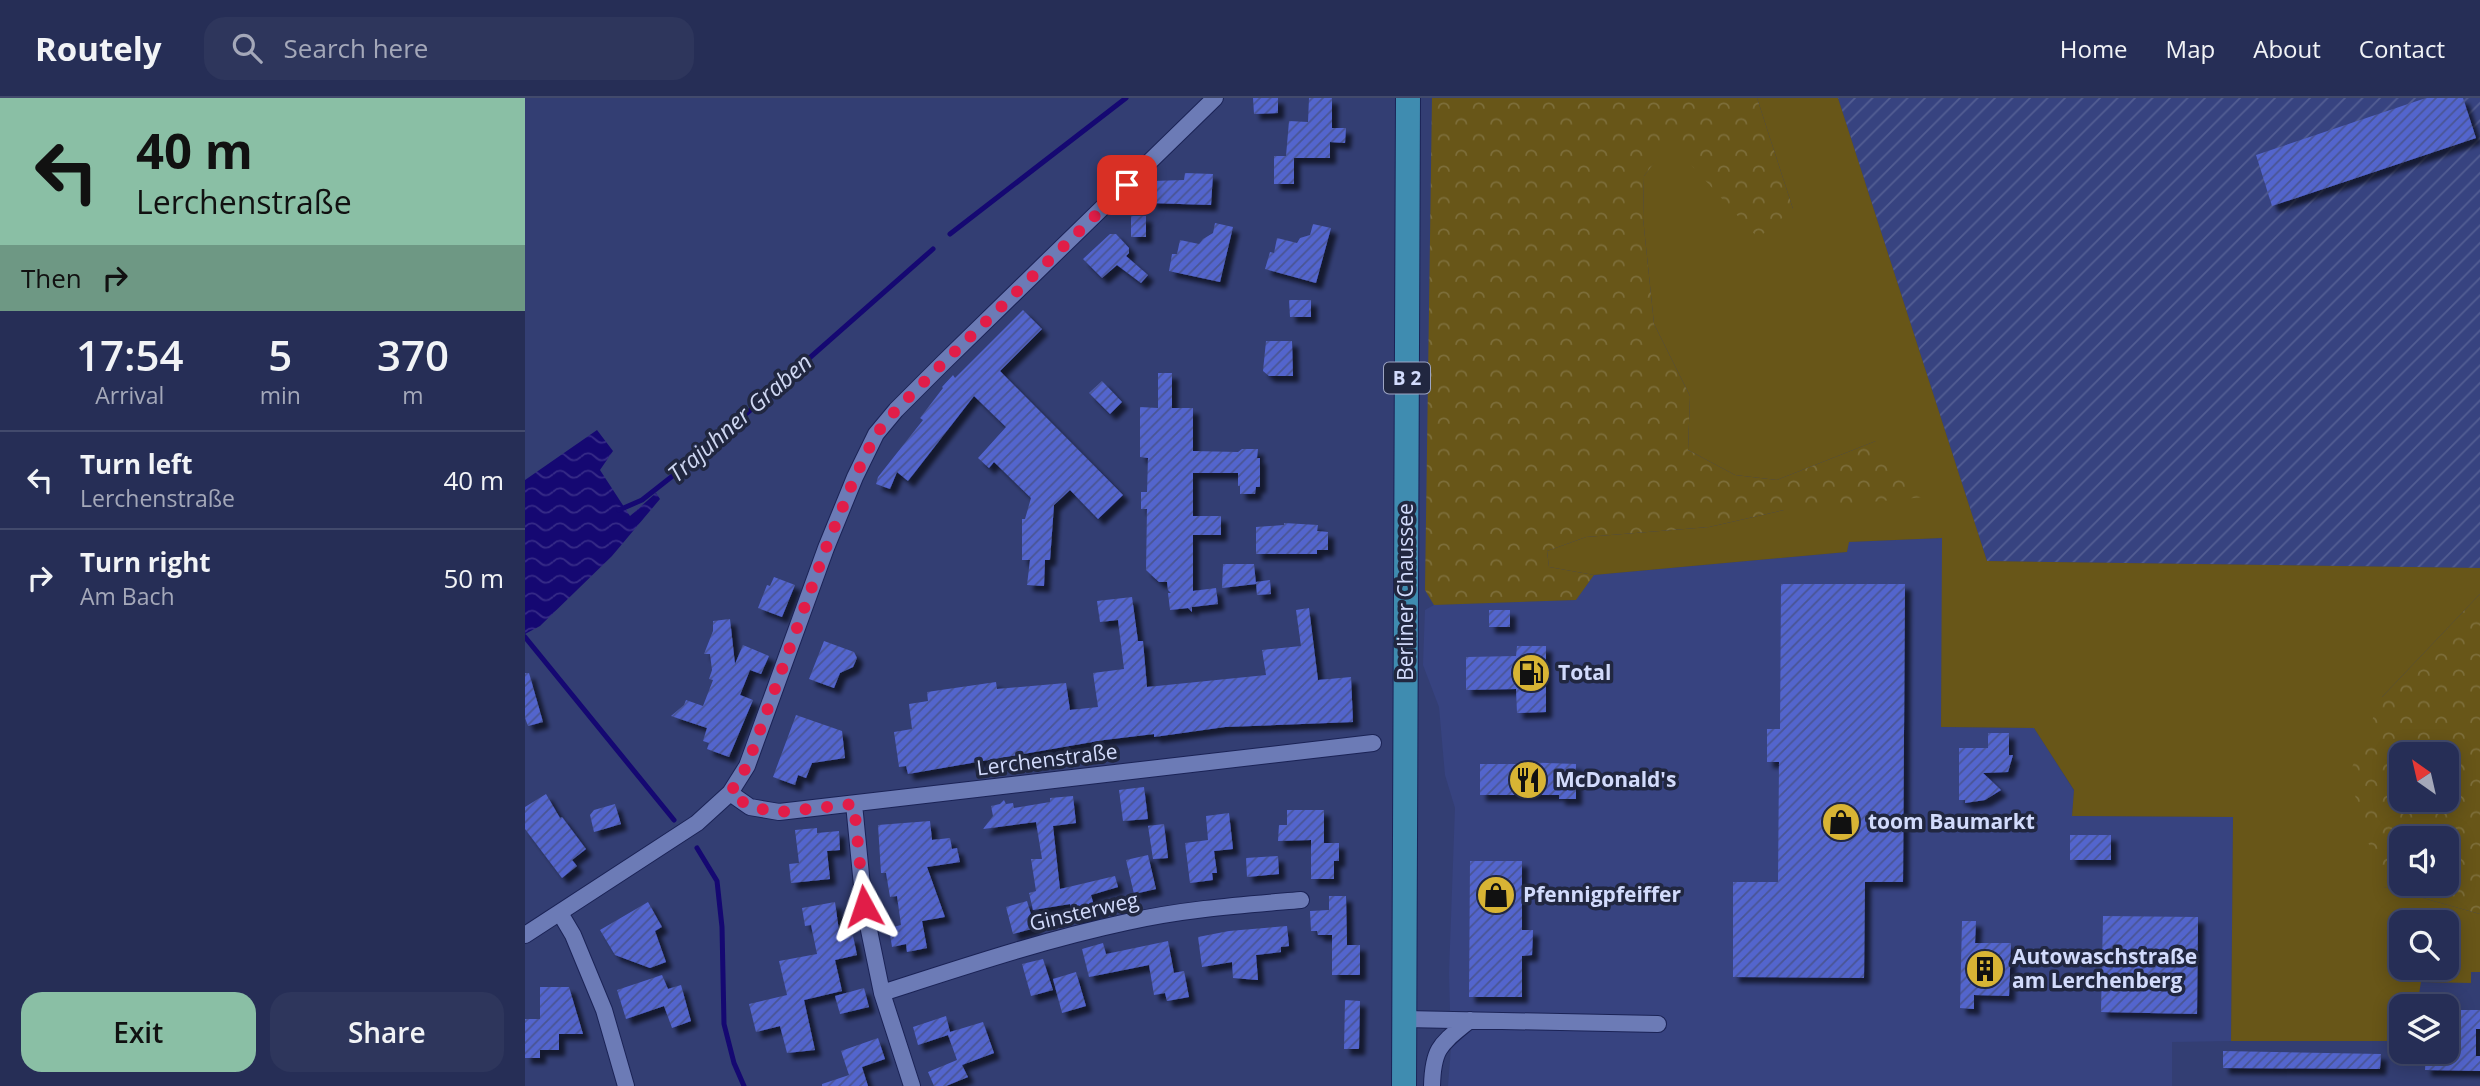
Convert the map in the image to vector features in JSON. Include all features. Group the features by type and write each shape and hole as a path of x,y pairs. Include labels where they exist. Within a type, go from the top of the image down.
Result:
{"main road":[{"name":"Berliner Chaussee","path":"1404,1086 1408,98"}],"street":[{"path":"525,935 697,823 730,793 747,766 826,548 876,434 943,363 1215,98"},
{"name":"Lerchenstraße","path":"730,793 750,807 779,812 1373,743"},
{"path":"854,804 864,906 882,993 912,1086"},
{"name":"Ginsterweg","path":"882,993 1006,953 1129,921 1212,907 1301,900"},
{"path":"560,912 573,934 604,1010 625,1086"},
{"path":"1405,1019 1658,1024"},
{"path":"1432,1086 1432,1068 1437,1051 1470,1020"}],"shaded area":[{"path":"1838,98 2480,98 2480,568 1987,561"},
{"path":"1943,538 1941,727 2034,728 2074,791 2072,816 2233,817 2231,1041 2172,1042 2172,1086 1448,1086 1455,808 1445,775 1439,707 1423,665 1425,610 1434,605 1576,600 1594,575 1847,552 1848,542"}],"green space":[{"path":"1432,98 1757,98 1793,209 1758,238 1670,142 1644,176 1643,218 1654,324 1690,396 1688,450 1735,475 1777,480 1876,441 1925,497 1784,510 1709,527 1586,537 1547,551 1549,567 1594,575 1576,600 1434,605 1425,590"},
{"path":"1757,98 1838,98 1987,561 2480,568 2480,594 2382,697 2384,887 2389,888 2389,896 2416,896 2480,914 2480,972 2471,972 2471,983 2421,982 2419,994 2389,994 2389,1041 2231,1041 2233,817 2072,816 2074,790 2034,728 1941,727 1942,538 1849,542 1847,552 1594,575 1549,567 1547,551 1586,537 1709,527 1784,510 1876,441 1777,480 1735,475 1688,450 1690,396 1654,324 1643,218 1644,176 1669,141 1793,209"},
{"path":"2480,594 2480,914 2416,896 2459,896 2459,826 2389,826 2389,888 2384,887 2361,822 2350,772 2382,697"}],"water":[{"path":"597,430 613,451 600,470 630,516 656,493 660,499 612,556 540,626 525,634 525,480"}],"building":[{"path":"1253,98 1278,98 1278,113 1254,114"},
{"path":"1309,98 1332,98 1332,128 1346,128 1345,143 1330,142 1330,158 1294,158 1294,184 1274,184 1274,156 1286,156 1289,121 1308,122"},
{"path":"2426,98 2463,98 2476,138 2272,206 2256,155"},
{"path":"1185,173 1213,174 1211,205 1150,203 1151,181 1184,180"},
{"path":"1131,216 1146,216 1146,237 1131,237"},
{"path":"1215,223 1233,227 1220,282 1169,271 1172,254 1177,254 1180,240 1199,244 1213,233"},
{"path":"1313,224 1331,228 1316,283 1265,269 1270,252 1274,253 1277,238 1297,243 1300,238 1310,235"},
{"path":"1110,234 1116,234 1129,248 1126,256 1148,275 1141,283 1117,265 1102,278 1083,259"},
{"path":"1289,300 1311,300 1311,317 1290,317"},
{"path":"1023,310 1042,329 1000,371 1123,495 1098,519 1070,490 1054,505 1050,560 1045,560 1044,586 1027,585 1030,560 1022,560 1022,519 1025,519 1031,498 994,462 989,468 978,458 1006,427 974,396 908,481 897,472 890,489 876,484 878,477 923,420 920,418 942,387 953,375 955,378"},
{"path":"1266,341 1292,341 1293,376 1269,376 1263,371"},
{"path":"1158,373 1172,373 1172,408 1193,408 1193,451 1238,452 1242,449 1258,449 1257,458 1260,458 1260,487 1256,487 1255,494 1240,494 1238,473 1193,473 1193,516 1221,516 1221,535 1193,535 1193,591 1216,588 1218,604 1192,607 1192,612 1188,608 1170,610 1168,593 1171,593 1167,582 1159,582 1146,570 1147,509 1141,509 1141,492 1147,492 1148,458 1140,457 1140,407 1158,408"},
{"path":"1102,381 1122,402 1110,414 1089,393"},
{"path":"1284,523 1318,525 1317,531 1328,532 1328,550 1317,550 1317,554 1256,554 1256,527"},
{"path":"1223,564 1254,564 1256,584 1222,588"},
{"path":"774,577 795,585 782,617 758,608 767,585 770,586"},
{"path":"1270,580 1271,594 1257,595 1256,582"},
{"name":"toom Baumarkt","path":"1781,584 1905,584 1903,882 1865,882 1864,978 1733,977 1733,882 1778,882 1779,762 1767,762 1767,729 1780,729"},
{"path":"1132,597 1138,641 1143,641 1147,687 1266,675 1262,650 1301,646 1296,610 1309,608 1318,680 1351,677 1353,722 1225,727 1154,737 1154,734 1104,740 908,774 906,766 899,767 894,732 912,729 909,704 928,701 927,692 996,682 997,689 1066,683 1070,710 1098,707 1093,673 1124,669 1118,620 1100,622 1097,601"},
{"path":"1489,610 1510,610 1510,627 1489,627"},
{"path":"730,619 735,664 743,645 769,656 761,674 750,670 740,695 753,700 729,757 707,749 709,743 703,741 707,728 671,716 686,700 703,706 713,680 709,679 712,670 710,654 704,654 713,631 713,621"},
{"path":"824,641 854,652 857,658 853,667 840,673 834,688 809,679"},
{"path":"1517,646 1546,646 1546,712 1517,713 1516,689 1466,690 1466,657 1516,656"},
{"path":"525,673 529,673 543,722 528,726 525,718"},
{"path":"796,715 842,731 845,758 812,763 806,778 798,775 795,785 773,777"},
{"path":"1988,733 2009,733 2009,755 2013,755 2008,772 1983,773 2001,790 1985,800 1965,803 1965,800 1959,800 1959,748 1988,748"},
{"name":"McDonald's","path":"1480,764 1576,764 1576,799 1559,799 1559,795 1480,795"},
{"path":"1144,787 1148,819 1123,821 1119,790"},
{"path":"546,794 560,818 562,817 586,849 572,860 577,866 562,878 525,829 525,807"},
{"path":"1073,796 1076,823 1053,826 1060,889 1115,876 1118,887 1091,895 1096,913 1074,919 1070,904 1033,910 1029,893 1036,891 1031,859 1042,859 1036,822 983,829 993,816 991,806 1004,800 1006,804 1013,803 1014,808 1050,802 1050,798"},
{"path":"615,804 621,824 594,832 590,815 594,810"},
{"path":"1287,810 1324,810 1324,843 1339,843 1339,861 1334,861 1334,879 1311,879 1311,840 1278,841 1279,825 1287,825"},
{"path":"1229,813 1233,849 1214,851 1217,873 1212,873 1213,880 1190,883 1185,843 1208,840 1206,816"},
{"path":"930,821 932,840 950,838 952,849 957,848 960,862 927,867 945,917 922,921 927,948 907,952 906,944 892,947 889,928 901,925 897,896 890,897 886,873 881,873 878,825"},
{"path":"1164,824 1168,858 1153,859 1148,826"},
{"path":"817,828 817,833 839,831 840,850 827,851 830,879 791,883 789,864 799,863 795,830"},
{"path":"2070,835 2111,835 2111,860 2070,860"},
{"path":"1148,855 1156,889 1134,894 1126,860"},
{"path":"1278,856 1279,874 1247,877 1246,858"},
{"name":"Pfennigpfeiffer","path":"1470,861 1522,861 1522,930 1533,930 1532,955 1522,956 1522,997 1469,997"},
{"path":"1329,896 1346,896 1347,945 1360,945 1360,975 1332,975 1332,935 1318,935 1317,931 1311,931 1310,911 1329,910"},
{"path":"1027,901 1035,928 1013,934 1006,907"},
{"path":"648,902 662,927 655,931 666,962 650,968 615,955 600,930"},
{"path":"835,902 840,938 853,936 857,955 835,960 842,991 804,1000 815,1050 787,1053 780,1026 756,1032 749,1004 787,995 779,961 817,954 811,925 805,926 802,908"},
{"path":"2103,916 2198,917 2197,1014 2101,1012"},
{"name":"Autowaschstraße am Lerchenberg","path":"1962,921 1976,921 1975,943 2011,943 2009,996 1974,995 1974,1009 1960,1008"},
{"path":"1287,926 1289,946 1281,947 1281,952 1256,955 1258,980 1233,978 1232,962 1202,967 1198,937 1229,931"},
{"path":"1168,941 1174,973 1184,971 1189,997 1167,1001 1165,993 1154,995 1149,965 1089,977 1082,949 1103,943 1106,954"},
{"path":"1043,959 1053,990 1031,996 1022,964"},
{"path":"1076,972 1086,1006 1062,1013 1053,979"},
{"path":"662,975 668,989 681,985 691,1021 672,1028 664,1006 626,1019 617,990"},
{"path":"540,987 569,987 583,1034 559,1034 559,1050 540,1050 540,1058 525,1058 525,1019 540,1019"},
{"path":"864,988 869,1007 840,1014 835,996"},
{"path":"1345,1000 1360,1001 1359,1049 1344,1049"},
{"path":"2459,1010 2480,1010 2480,1029 2476,1029 2476,1056 2480,1056 2480,1071 2425,1070 2425,1064 2459,1064"},
{"path":"946,1016 950,1032 983,1022 994,1053 962,1065 968,1077 946,1086 934,1086 928,1072 957,1060 948,1035 918,1045 913,1027"},
{"path":"878,1038 885,1059 862,1067 868,1086 822,1086 849,1075 841,1051"},
{"path":"2223,1051 2381,1054 2380,1069 2223,1068"}],"waterway":[{"name":"Trajuhner Graben","path":"950,234 1126,98"},
{"name":"Trajuhner Graben","path":"619,510 642,500 703,452 933,249"},
{"path":"525,637 674,820"},
{"path":"697,848 717,881 722,927 724,1024 734,1063 744,1086"}],"place":[{"name":"Total","path":"1531,673"},
{"name":"McDonald's","path":"1528,780"},
{"name":"toom Baumarkt","path":"1841,822"},
{"name":"Pfennigpfeiffer","path":"1496,895"},
{"name":"Autowaschstraße am Lerchenberg","path":"1985,969"}],"route":[{"path":"864,906 854,804 779,812 750,807 730,793 740,781 755,747 826,548 876,434 943,363 1127,185"}]}
